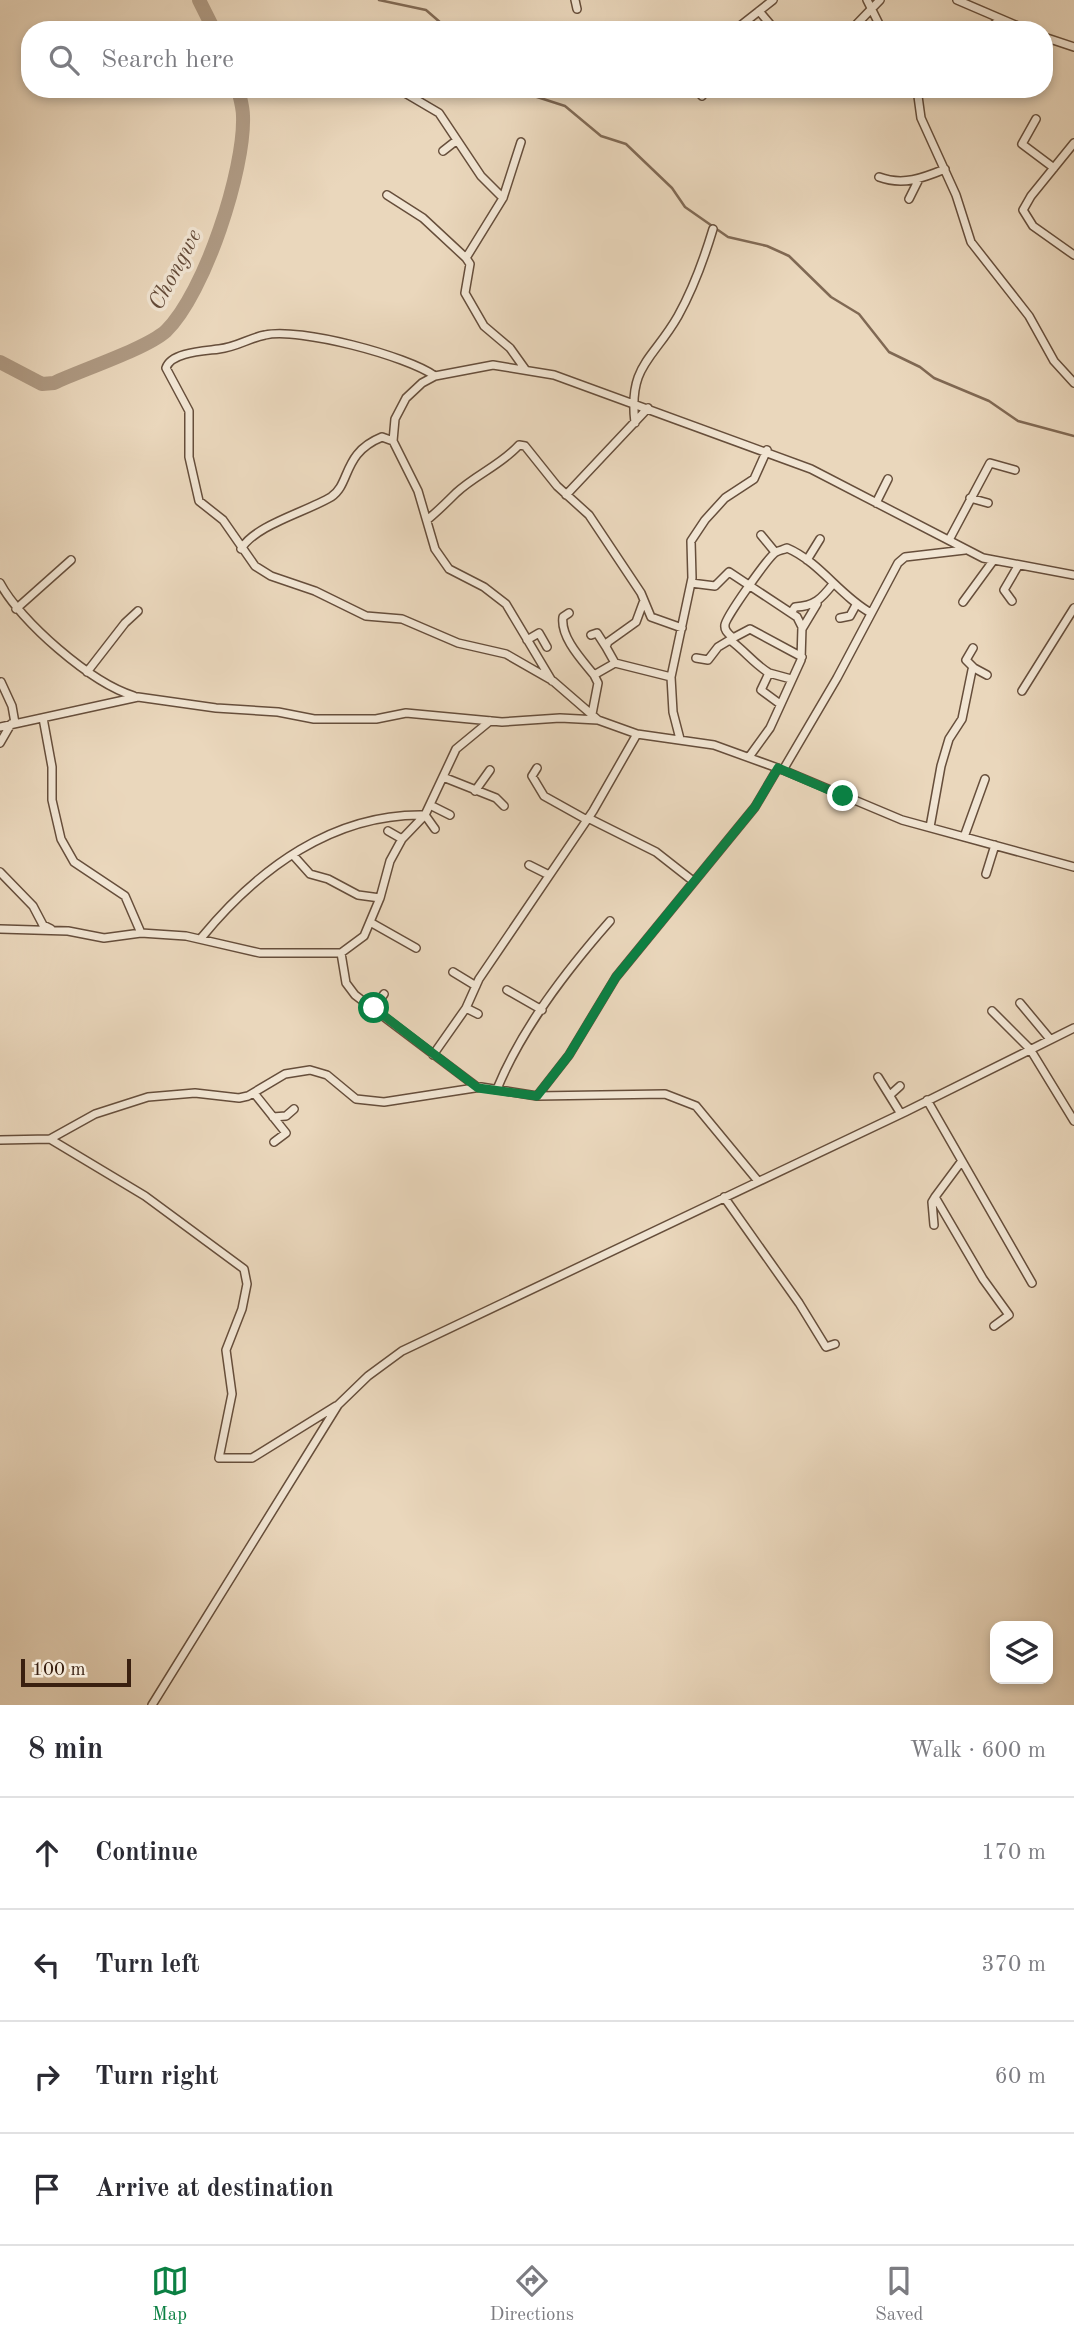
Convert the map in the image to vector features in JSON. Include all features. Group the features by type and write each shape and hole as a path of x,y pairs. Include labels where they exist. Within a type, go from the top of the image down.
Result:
{"street":[{"path":"575,0 578,9"},
{"path":"746,21 773,0"},
{"path":"867,0 878,21"},
{"path":"860,21 880,0"},
{"path":"957,0 999,20"},
{"path":"759,11 767,21"},
{"path":"1053,40 1074,47"},
{"path":"414,98 439,113 481,176 503,198"},
{"path":"919,98 921,118 945,169 971,242 1029,316 1054,361 1074,383"},
{"path":"1036,119 1022,144 1054,168"},
{"path":"443,151 457,140"},
{"path":"466,258 503,198 521,142"},
{"path":"1074,143 1031,196 1023,210 1024,216 1033,226 1074,255"},
{"path":"879,177 897,182 919,179 945,169"},
{"path":"909,200 919,179"},
{"path":"387,195 422,218 466,258 470,264 465,293 484,326 510,348 525,369"},
{"path":"635,423 632,402 637,374 676,319 713,229"},
{"path":"435,376 420,365 378,352 292,335 265,334 239,347 187,354 168,362 168,374 189,411 189,457 199,500 223,520 255,566 271,576 315,591 366,616 402,619 458,643 506,654 553,681 595,717 637,734 680,739 749,757 902,820 1072,865"},
{"path":"553,681 514,614 499,596 449,569 441,561 418,491 393,441 396,419 406,398 422,383 435,376 493,365 554,375 766,450 811,469 965,550 993,561 1074,575"},
{"path":"566,495 648,408"},
{"path":"241,549 254,536 331,497 363,447 382,437 393,441"},
{"path":"427,520 446,506 456,493 522,445 566,495 589,515 641,593 651,617 682,628"},
{"path":"680,739 673,712 671,677 673,656 691,583 693,564 690,548 697,531 725,498 754,479 766,450"},
{"path":"949,540 989,463 1015,470"},
{"path":"876,503 888,479"},
{"path":"970,498 988,503"},
{"path":"761,535 775,552"},
{"path":"807,560 820,539"},
{"path":"791,679 768,673 751,662 747,653 726,631 724,623 775,552 787,548 807,560 856,605 871,613"},
{"path":"537,1096 569,1055 616,977 755,807 837,678 898,563 905,557 965,550"},
{"path":"16,609 71,560"},
{"path":"963,602 993,561"},
{"path":"1012,601 1004,590 1018,566"},
{"path":"691,583 715,586 729,572 797,617 802,629 802,657 770,728 749,757"},
{"path":"0,583 16,609 88,671 113,688 138,697 216,708 278,712 314,719 376,719 406,713 490,721 595,717"},
{"path":"802,629 833,584"},
{"path":"791,613 795,607 810,606 820,601"},
{"path":"606,647 608,642 636,622 643,603"},
{"path":"841,618 850,616 856,605"},
{"path":"1022,691 1074,608"},
{"path":"88,671 125,623 138,611"},
{"path":"569,613 563,617 562,625 575,653 598,683 595,717"},
{"path":"696,658 708,660 718,647 750,629 778,647 802,657"},
{"path":"527,640 539,633 547,647"},
{"path":"591,635 597,633 615,663"},
{"path":"973,648 966,660 987,675"},
{"path":"594,675 615,663 671,677"},
{"path":"930,827 941,766 949,739 962,719 974,668"},
{"path":"768,673 761,690 780,704"},
{"path":"0,743 13,724 12,706 1,682"},
{"path":"0,727 138,697"},
{"path":"43,718 52,767 52,800 61,839 74,862 125,896 141,933"},
{"path":"0,929 55,931 104,938 141,933 202,937 260,953 341,953 353,947 363,936 380,898 390,861 402,839 425,815 456,749 490,721"},
{"path":"433,1055 588,819 637,734"},
{"path":"537,768 532,776 544,796 656,852 693,881"},
{"path":"475,791 490,770"},
{"path":"443,777 496,798 504,806"},
{"path":"964,837 985,779"},
{"path":"430,805 450,815"},
{"path":"202,937 249,887 312,841 341,828 400,814 425,815"},
{"path":"425,815 435,828"},
{"path":"388,831 402,839"},
{"path":"986,874 995,845"},
{"path":"293,855 310,874 358,895 380,898"},
{"path":"529,865 549,875"},
{"path":"0,872 33,906 43,925 55,931"},
{"path":"497,1089 509,1061 542,1010 610,921"},
{"path":"370,922 416,948"},
{"path":"341,953 346,983 355,995 478,1088"},
{"path":"453,972 476,986"},
{"path":"507,990 542,1010"},
{"path":"374,1008 384,994"},
{"path":"1020,1003 1050,1039"},
{"path":"466,1008 478,1014"},
{"path":"992,1011 1030,1049 1074,1121"},
{"path":"152,1705 338,1405 368,1376 402,1351 901,1114 1074,1028"},
{"path":"0,1140 50,1139 95,1114 148,1097 195,1093 239,1098 254,1093 285,1073 310,1070 327,1075 356,1098 367,1101 384,1102 478,1088 537,1096 649,1092 690,1101 758,1181"},
{"path":"878,1077 901,1114"},
{"path":"890,1095 900,1086"},
{"path":"254,1093 286,1133 274,1142"},
{"path":"927,1100 1032,1283"},
{"path":"273,1117 286,1116 294,1110"},
{"path":"50,1139 145,1196 244,1269 247,1284 242,1309 226,1350 232,1394 219,1458 252,1458 296,1433 317,1415 338,1405"},
{"path":"934,1225 932,1202 961,1162"},
{"path":"724,1197 799,1303 826,1347 835,1344"},
{"path":"935,1197 983,1279 1009,1315 994,1326"}],"waterway":[{"name":"Chongwe","path":"199,0 210,21"},
{"path":"379,0 426,10 439,21"},
{"name":"Chongwe","path":"0,362 42,384 54,383 129,352 166,331 181,313 195,289 220,229 230,197 242,139 243,113 240,98"},
{"path":"540,98 565,106 601,136 626,144 672,188 685,207 728,237 767,246 789,256 831,297 859,314 889,352 920,367 934,378 989,401 1018,421 1074,436"}],"route":[{"path":"374,1008 396,1028 478,1088 537,1096 569,1055 616,977 755,807 778,768 843,796"}]}
